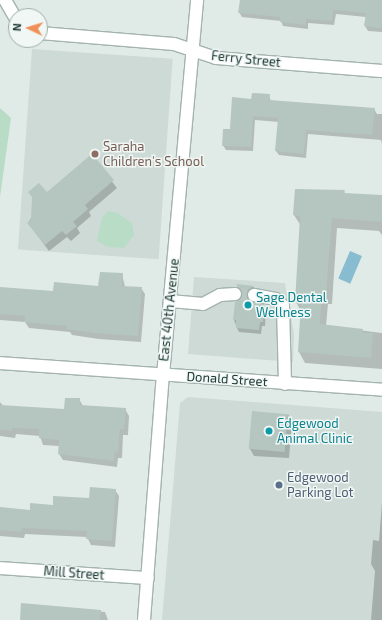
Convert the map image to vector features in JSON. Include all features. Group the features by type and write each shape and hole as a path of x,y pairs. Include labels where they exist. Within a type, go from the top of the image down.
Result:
{"street":[{"name":"East 40th Avenue","path":"144,620 162,375 197,0"},
{"name":"Ferry Street","path":"48,34 174,44 216,58 382,71"},
{"path":"170,301 203,304 220,295 235,294"},
{"path":"254,295 276,299 283,306 285,384"},
{"name":"Donald Street","path":"0,362 382,390"},
{"name":"Mill Street","path":"0,568 148,578"}],"shaded area":[{"name":"Saraha Children's School","path":"32,49 173,59 159,259 18,250"},
{"path":"194,277 285,283 294,334 293,362 188,354"},
{"name":"Edgewood Parking Lot","path":"188,397 382,412 382,620 162,620 180,403"}],"green space":[{"path":"0,108 11,118 0,197"},
{"path":"108,211 117,213 132,223 134,235 124,248 108,247 97,241 102,218"}],"water":[{"path":"350,251 362,256 350,284 338,279"}],"building":[{"path":"240,0 382,0 382,28 364,26 366,13 333,10 332,21 306,19 306,25 280,22 280,17 238,13"},
{"path":"252,93 270,94 269,100 375,108 372,135 306,130 304,154 275,151 278,118 253,116 251,147 222,146 223,129 230,129 232,97 251,99"},
{"name":"Saraha Children's School","path":"92,154 114,180 85,205 88,209 73,222 77,226 66,235 62,231 45,245 27,223 31,220 32,197 28,192 39,183 47,192"},
{"path":"295,189 345,190 344,193 382,195 382,222 332,218 326,294 322,294 320,324 363,329 362,333 373,333 371,358 298,352 301,303 295,302 300,216 293,215"},
{"path":"100,272 123,273 122,286 142,287 138,336 95,333 67,329 67,326 24,322 25,316 0,314 0,287 53,291 54,282 98,286"},
{"name":"Sage Dental Wellness","path":"236,284 254,286 248,290 247,298 252,302 264,304 263,322 260,322 259,330 236,328 236,320 233,320 235,302 239,300 242,294"},
{"path":"65,398 80,398 80,405 126,408 124,429 120,429 118,452 115,451 114,461 58,454 59,440 39,438 39,429 12,428 12,431 0,430 0,405 64,409"},
{"name":"Edgewood Animal Clinic","path":"252,411 288,414 285,452 249,449"},
{"path":"90,487 116,489 112,541 86,539 87,531 22,528 21,532 0,530 0,507 30,510 30,503 53,505 53,496 89,498"},
{"path":"21,603 101,610 100,620 20,620"}],"tunnel":[{"path":"235,294 254,295"}],"place":[{"name":"Saraha Children's School","path":"95,154"},
{"name":"Sage Dental Wellness","path":"248,305"},
{"name":"Edgewood Animal Clinic","path":"269,431"},
{"name":"Edgewood Parking Lot","path":"279,485"}]}
